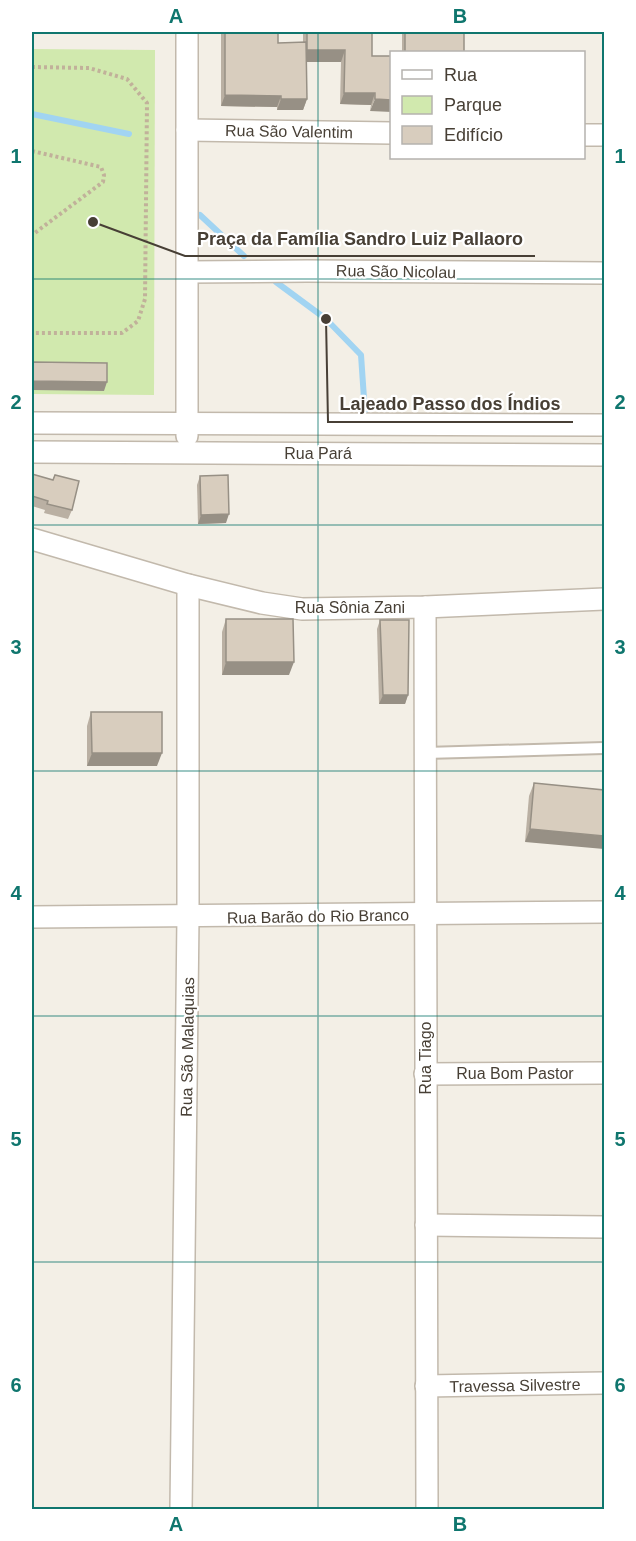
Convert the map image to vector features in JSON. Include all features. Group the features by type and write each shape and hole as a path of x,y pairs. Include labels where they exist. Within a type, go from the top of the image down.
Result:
{"street":[{"path":"187,32 187,453"},
{"name":"Rua São Valentim","path":"187,130 390,133"},
{"path":"585,135 604,135"},
{"name":"Rua São Nicolau","path":"188,272 604,273"},
{"name":"Rua Pará","path":"32,423 604,425"},
{"name":"Rua Pará","path":"32,452 604,455"},
{"name":"Rua Sônia Zani","path":"32,539 189,585 262,603 302,609 425,607 604,599"},
{"name":"Rua São Malaquias","path":"181,1509 188,917 189,585"},
{"name":"Rua Tiago","path":"425,607 427,1509"},
{"name":"Rua Barão do Rio Branco","path":"32,917 604,912"},
{"name":"Rua Bom Pastor","path":"425,1074 604,1073"},
{"path":"426,1226 604,1227"},
{"name":"Travessa Silvestre","path":"426,1386 604,1383"}],"lane":[{"path":"425,753 604,748"}],"path":[{"path":"32,67 89,68 117,76 127,80 147,103 146,300 138,321 122,333 32,333"},
{"path":"32,151 101,167 104,175 103,182 32,235"}],"green space":[{"path":"32,49 155,50 154,395 32,394"}],"building":[{"path":"225,32 278,32 278,43 306,42 307,99 225,95"},
{"path":"307,32 372,32 372,56 390,56 390,100 375,99 375,93 344,93 345,50 307,50"},
{"path":"405,32 464,32 464,51 405,51"},
{"path":"32,362 107,363 107,382 32,381"},
{"path":"32,474 53,480 55,475 79,481 72,510 47,504 48,501 32,496"},
{"path":"228,475 229,514 201,515 200,476"},
{"path":"226,619 293,619 294,662 226,662"},
{"path":"380,620 409,620 408,695 383,695"},
{"path":"91,712 162,712 162,753 92,753"},
{"path":"534,783 604,790 604,836 530,829"}],"waterway":[{"path":"32,114 129,134"},
{"path":"200,215 244,256"},
{"path":"276,282 326,319 361,355 365,413"}],"place":[{"name":"Praça da Família Sandro Luiz Pallaoro","path":"93,222"},
{"name":"Lajeado Passo dos Índios","path":"326,319"}]}
